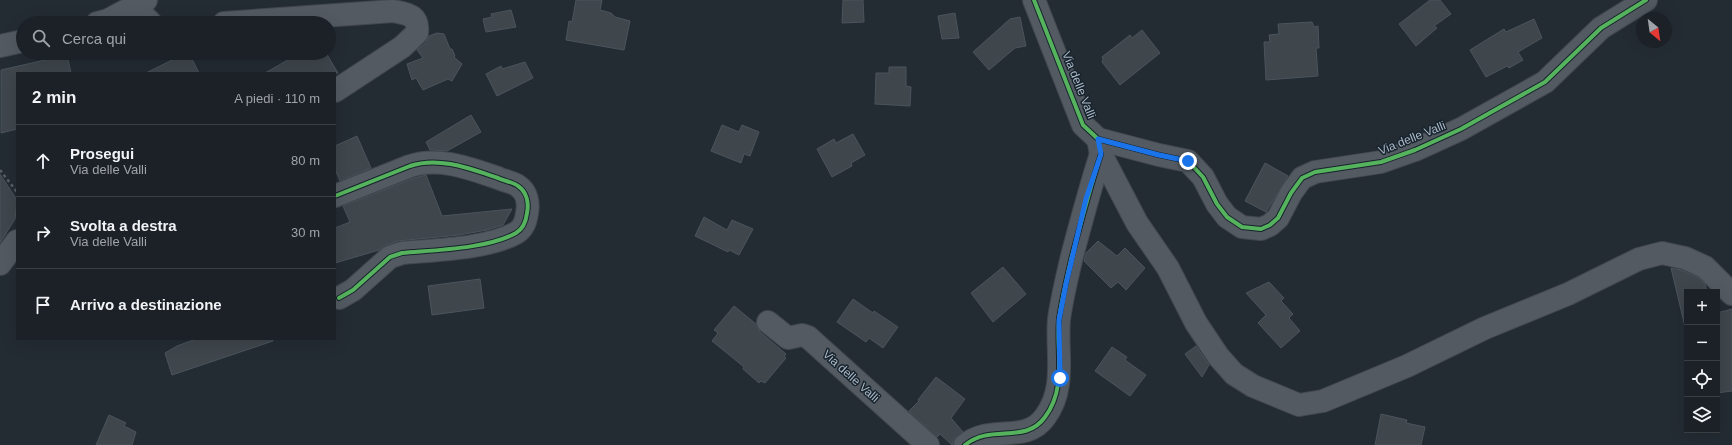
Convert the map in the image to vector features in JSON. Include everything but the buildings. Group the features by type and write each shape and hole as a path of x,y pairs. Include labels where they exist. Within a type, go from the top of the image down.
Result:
{"street":[{"name":"Via delle Valli","path":"1034,0 1083,124 1100,146 1137,223 1168,268 1196,323 1218,356 1234,374 1253,386 1299,405 1323,401 1393,372 1484,328 1568,294 1639,259 1662,253 1685,258 1705,267 1732,294"},
{"name":"Via delle Valli","path":"1100,146 1188,161 1203,177 1217,204 1227,218 1242,227 1261,229 1270,225 1278,218 1291,193 1302,178 1315,172 1381,162 1415,150 1460,129 1544,82 1601,28 1646,0"},
{"path":"116,16 142,2 144,16"},
{"path":"323,16 393,11 407,13 415,18 418,25 418,33 402,47 336,90"},
{"path":"0,46 16,43"},
{"path":"965,445 984,435 997,432 1025,432 1034,427 1045,417 1054,400 1060,378 1059,320 1086,199 1100,146"},
{"path":"336,196 421,162 431,162 469,168 518,186 526,194 529,206 525,223 518,232 487,244 402,254 390,257 353,290 339,298"},
{"path":"0,264 16,242"},
{"name":"Via delle Valli","path":"768,322 788,338 802,335 808,337 928,445"}],"path":[{"path":"0,170 16,191"}],"cycle path":[{"path":"1034,0 1083,125 1098,139 1188,161 1203,177 1217,204 1227,217 1242,227 1261,229 1270,225 1278,218 1291,193 1302,178 1315,172 1381,162 1415,150 1461,129 1545,82 1601,28 1646,0"},
{"path":"965,445 986,435 1028,430 1037,425 1045,417 1052,406 1058,382 1058,331 1063,295 1089,192 1101,154"},
{"path":"336,196 410,166 432,162 455,165 514,183 523,191 527,198 528,205 525,222 521,229 516,233 476,246 402,253 390,257 353,290 339,298"}],"route":[{"path":"1060,378 1058,352 1059,320 1086,199 1101,154 1098,139 1188,161"}]}
